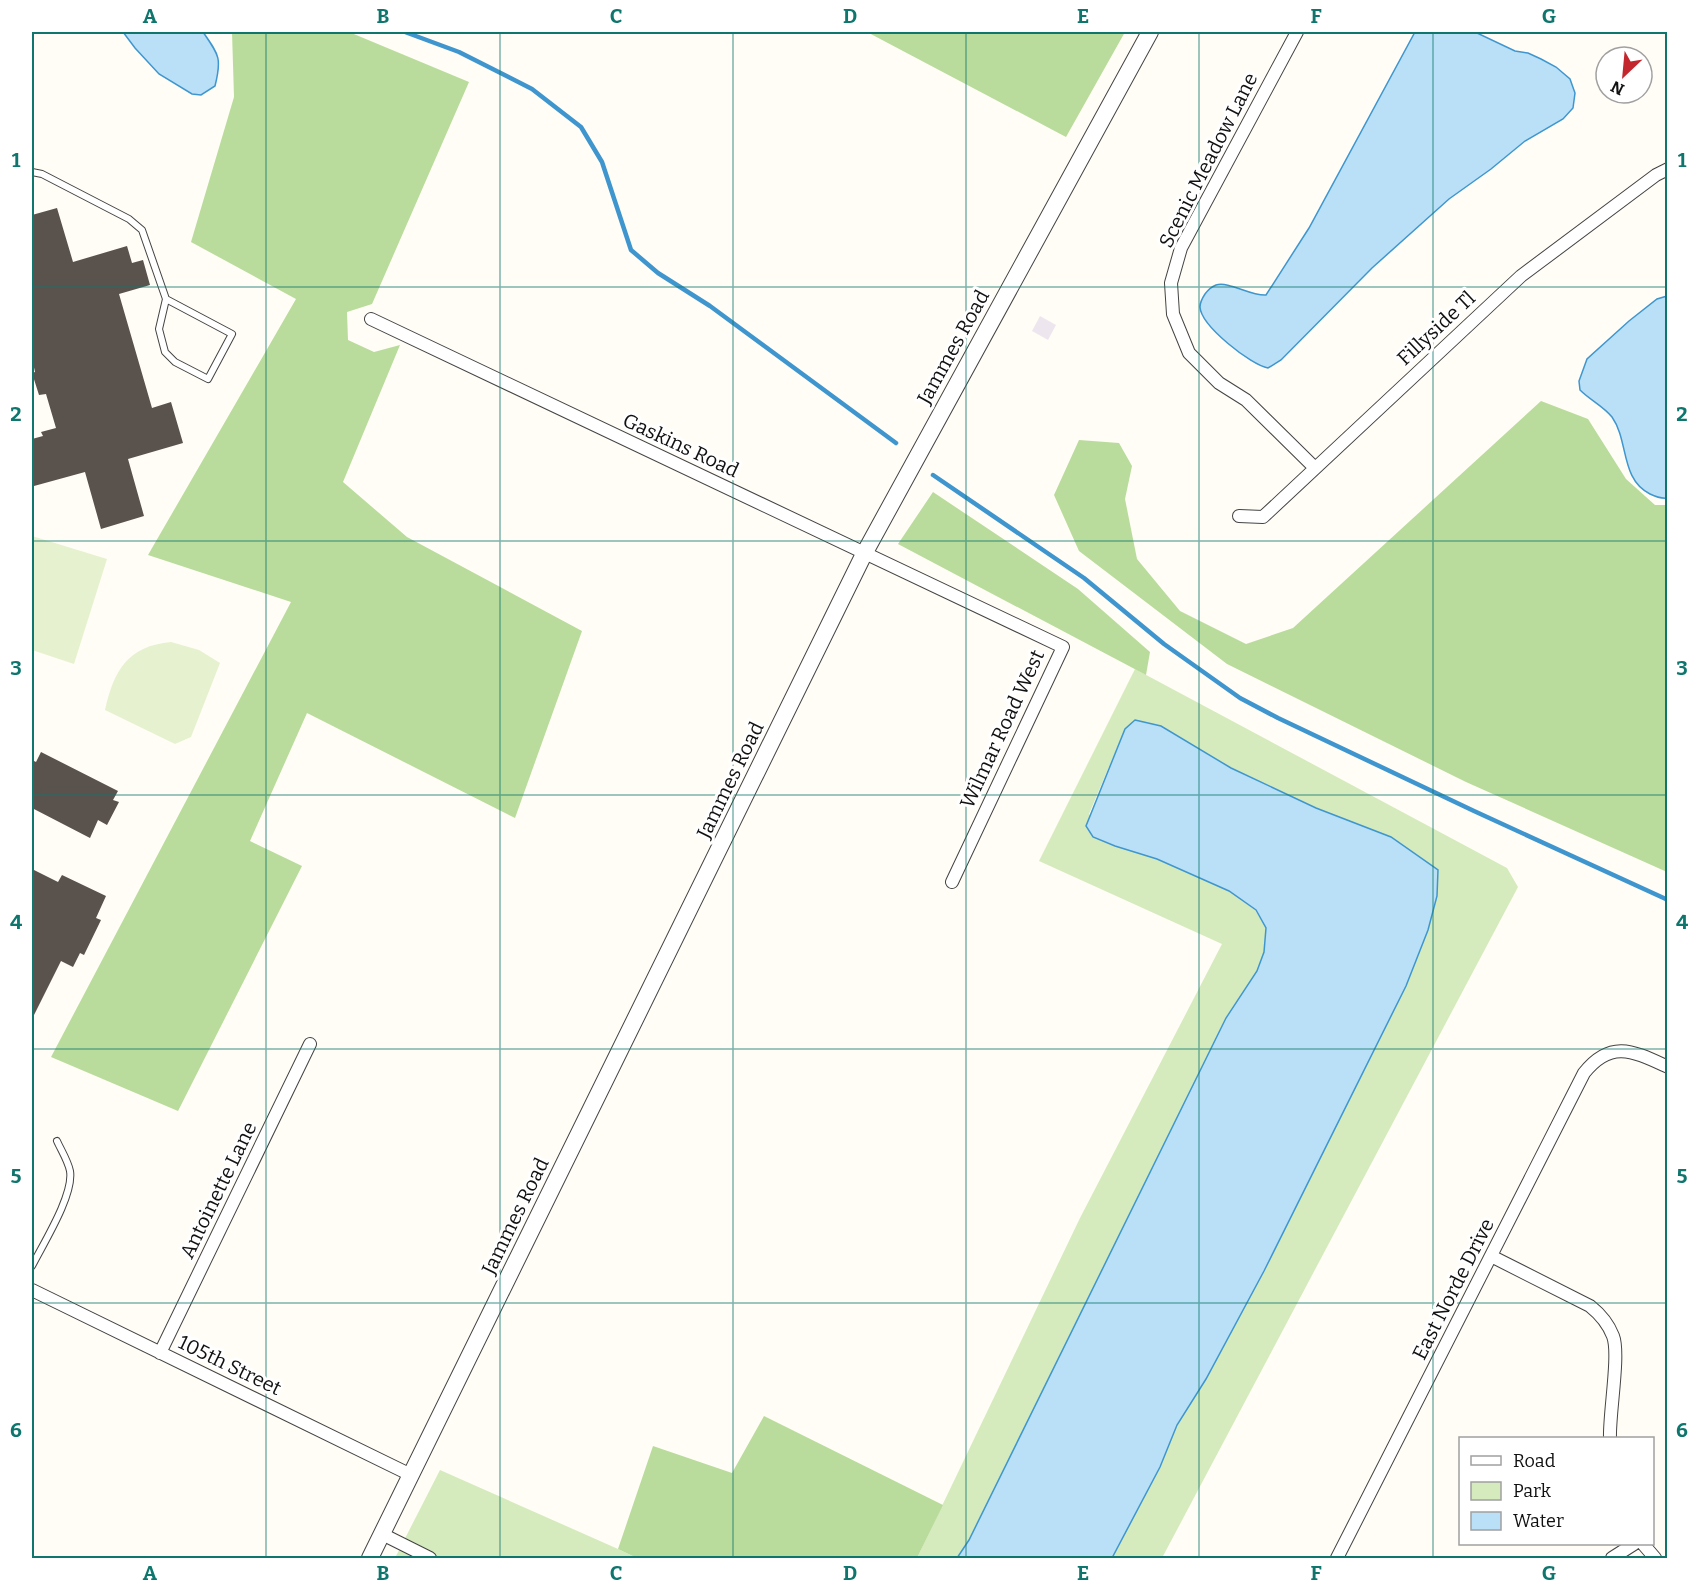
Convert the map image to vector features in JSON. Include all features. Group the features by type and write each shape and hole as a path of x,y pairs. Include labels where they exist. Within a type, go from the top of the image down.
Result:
{"street":[{"name":"Jammes Road","path":"370,1558 864,554 1150,32"},
{"name":"Scenic Meadow Lane","path":"1298,32 1181,248 1171,283 1173,314 1189,353 1219,383 1246,400 1315,468"},
{"name":"Fillyside Tl","path":"1239,516 1263,517 1521,276 1656,175 1668,170"},
{"name":"Gaskins Road","path":"371,319 975,606"},
{"name":"Wilmar Road West","path":"952,882 1063,647 975,606"},
{"name":"Antoinette Lane","path":"160,1353 310,1044"},
{"name":"East Norde Drive","path":"1337,1558 1584,1073 1603,1054 1617,1051 1635,1052 1668,1067"},
{"path":"1491,1256 1590,1306 1602,1315 1614,1337 1610,1437"},
{"name":"105th Street","path":"32,1290 411,1475"},
{"path":"382,1534 430,1558"},
{"path":"1612,1558 1632,1545"},
{"path":"1644,1545 1655,1558"}],"lane":[{"path":"32,172 42,174 137,224 147,241 166,298 159,329 165,352 175,362 208,379 232,334 166,298"},
{"path":"32,1266 67,1192 70,1173 57,1141"}],"shaded area":[{"path":"1040,316 1056,325 1048,340 1032,331"}],"green space":[{"path":"232,32 349,32 469,82 372,304 347,312 348,340 374,352 400,345 343,482 407,537 582,631 515,818 307,713 250,841 302,866 178,1111 51,1057 291,602 148,555 296,299 191,242 234,97"},
{"path":"867,32 1125,32 1066,137"},
{"path":"1541,401 1588,419 1626,479 1655,505 1667,505 1667,872 1466,782 1227,664 1079,551 1054,495 1079,440 1119,443 1132,466 1125,499 1137,559 1180,611 1246,644 1293,628"},
{"path":"933,492 1078,589 1150,652 1146,675 898,544"},
{"path":"32,536 107,559 74,664 32,650"},
{"path":"171,642 199,650 220,663 191,737 175,744 105,710 113,683 125,662 144,649 156,644"},
{"path":"1135,669 1507,868 1518,887 1162,1558 1112,1558 1160,1467 1177,1425 1206,1379 1264,1271 1406,986 1428,930 1437,896 1438,870 1391,837 1316,808 1231,768 1161,726 1125,729 1089,814 1115,846 1157,859 1229,891 1255,910 1266,928 1264,952 1257,971 1226,1018 969,1540 957,1558 917,1558 1080,1218 1222,944 1039,861"},
{"path":"764,1416 943,1505 917,1558 637,1558 618,1549 653,1446 732,1473"},
{"path":"440,1470 618,1549 637,1558 395,1558"}],"water":[{"path":"123,32 203,32 218,57 215,86 201,95 192,94 159,74"},
{"path":"1415,32 1475,32 1515,51 1528,53 1541,59 1556,67 1570,79 1575,93 1573,108 1563,119 1525,141 1449,199 1372,268 1281,360 1268,368 1260,365 1217,334 1203,315 1200,304 1211,288 1221,284 1266,295 1309,228"},
{"path":"1667,296 1668,498 1663,498 1650,494 1634,479 1612,417 1580,390 1579,381 1587,359 1629,321 1657,299"},
{"path":"1135,720 1161,726 1231,768 1316,808 1391,837 1438,870 1437,896 1428,930 1406,986 1264,1271 1206,1379 1177,1425 1160,1467 1112,1558 957,1558 969,1540 1226,1018 1257,971 1264,952 1266,928 1256,910 1229,891 1157,859 1093,837 1086,826 1125,729"}],"building":[{"path":"57,208 73,262 127,246 132,263 143,260 150,285 119,294 152,408 171,402 183,443 128,459 144,516 101,529 85,472 34,486 32,476 32,439 43,436 41,432 56,428 46,394 39,395 32,373 35,372 32,358 32,215"},
{"path":"41,752 118,791 113,800 119,802 107,825 98,820 90,838 32,808 32,760 36,762"},
{"path":"32,869 58,882 62,875 106,896 96,918 101,920 84,955 80,953 73,967 61,961 32,1019"}],"waterway":[{"path":"405,32 459,52 532,89 581,127 602,162 631,250 658,273 710,306 896,443"},
{"path":"933,475 1084,578 1164,644 1240,698 1474,811 1668,900"}]}
